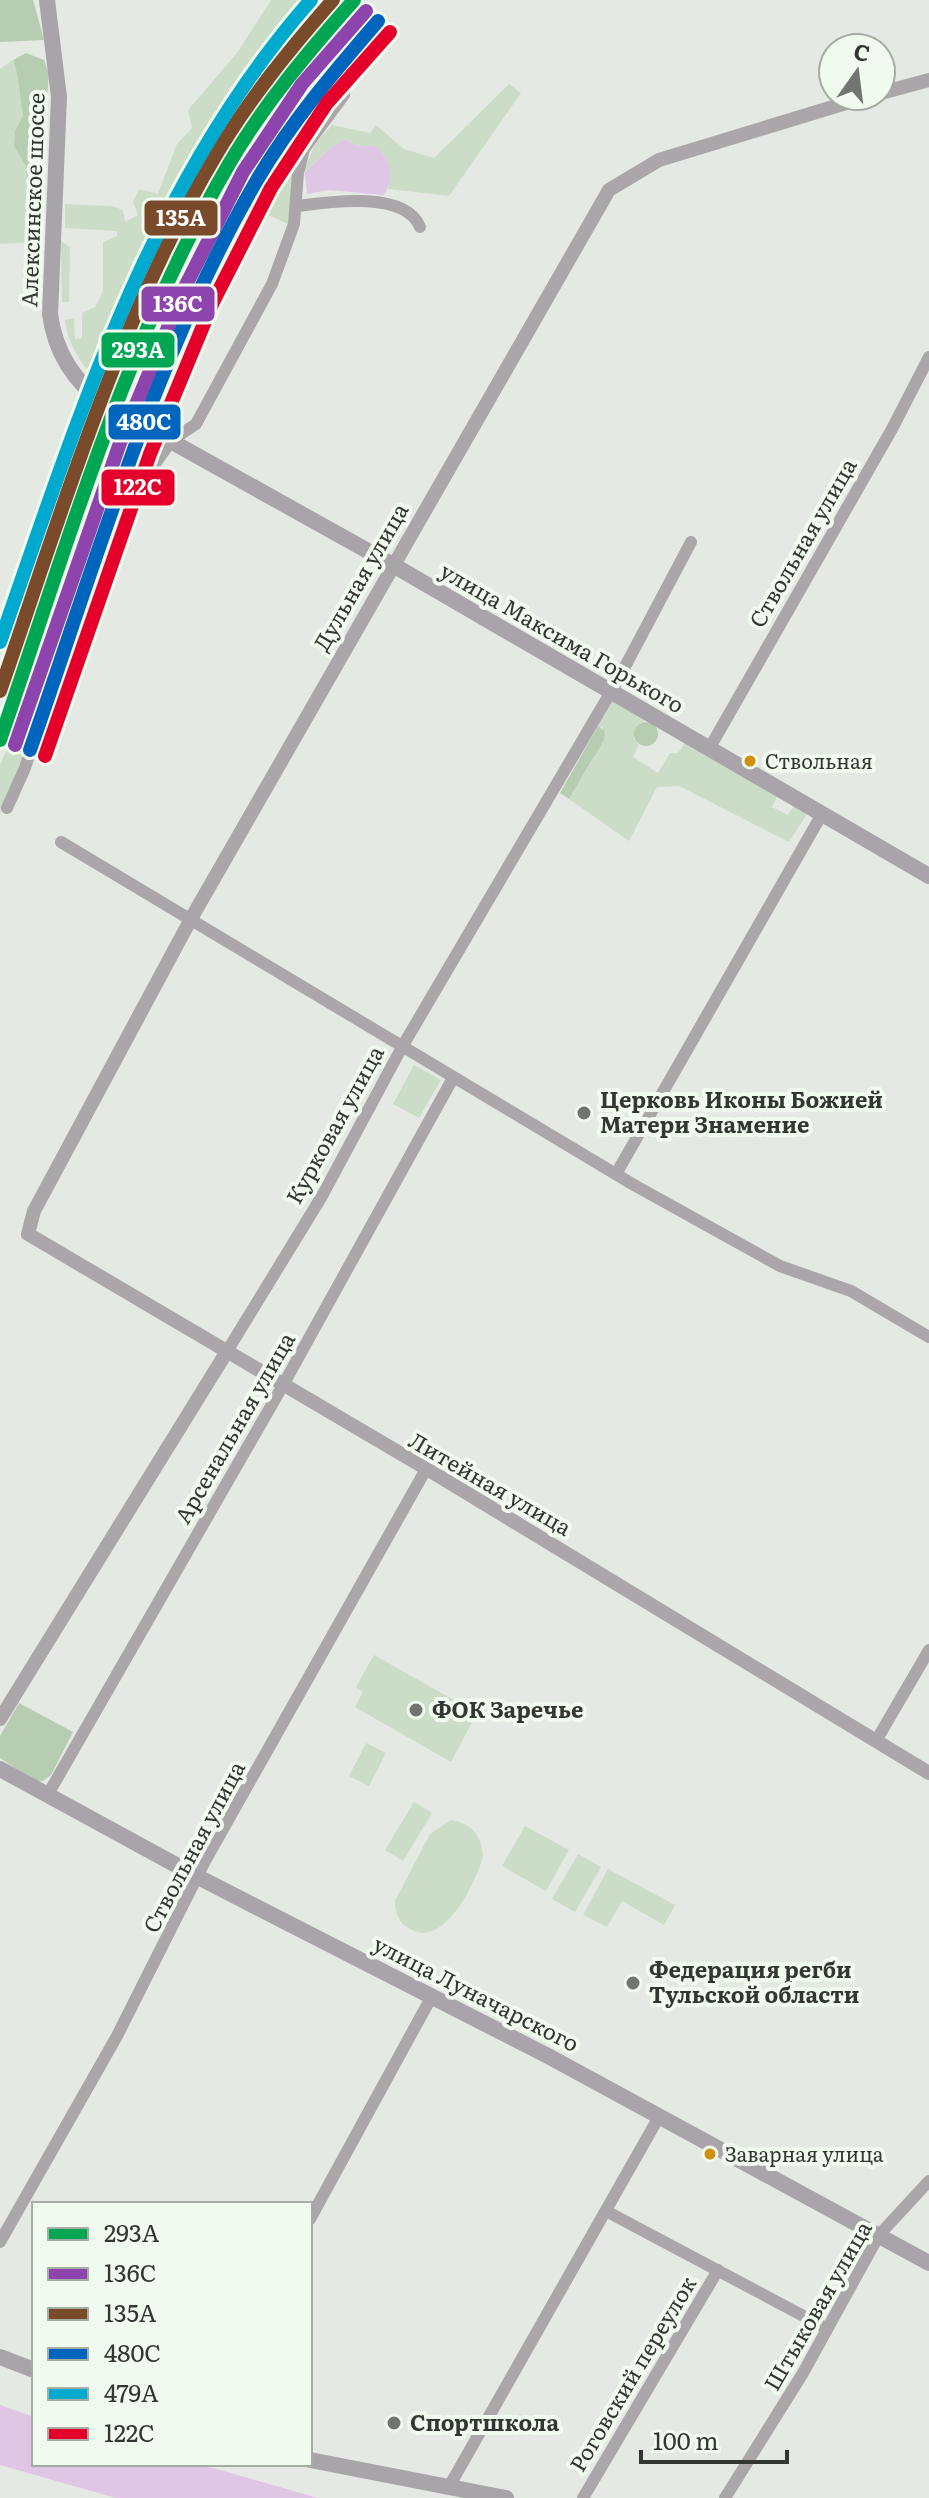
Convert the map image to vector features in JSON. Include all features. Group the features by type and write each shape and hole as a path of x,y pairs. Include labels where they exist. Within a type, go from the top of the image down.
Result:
{"main road":[{"name":"Алексинское шоссе","path":"47,0 59,97 50,291 56,345 67,366 87,391 172,440"},
{"name":"улица Максима Горького","path":"172,440 929,876"},
{"name":"улица Луначарского","path":"0,1769 198,1877 660,2115 929,2263"},
{"path":"0,2357 32,2369"},
{"path":"312,2460 506,2498"}],"street":[{"path":"897,89 929,80"},
{"path":"7,808 25,768 58,667 149,472 172,440 196,424 272,284 284,257 298,206 298,173 304,149 344,95"},
{"name":"Дульная улица","path":"28,1234 34,1211 192,917 609,190 659,160 817,112"},
{"path":"298,206 348,200 375,202 414,217 420,227"},
{"name":"Ствольная улица","path":"709,749 892,429 929,357"},
{"name":"Курковая улица","path":"0,1719 315,1208 402,1047 610,691 691,542"},
{"path":"616,1174 822,814"},
{"path":"61,842 192,917 616,1174 780,1266 851,1291 929,1337"},
{"name":"Арсенальная улица","path":"47,1796 282,1387 453,1078"},
{"name":"Литейная улица","path":"28,1234 929,1773"},
{"name":"Ствольная улица","path":"0,2242 117,2036 198,1877 425,1471"},
{"path":"876,1741 929,1650"},
{"path":"312,2215 432,1996"},
{"path":"450,2485 660,2115"},
{"name":"Штыковая улица","path":"725,2498 803,2373 879,2235 929,2181"},
{"name":"Роговский переулок","path":"606,2211 826,2328"},
{"name":"Роговский переулок","path":"583,2498 718,2270"}],"green space":[{"path":"0,0 33,0 44,40 0,42"},
{"path":"271,0 329,0 264,89 208,182 161,281 119,383 110,389 93,376 80,360 70,341 65,320 74,318 75,339 82,338 82,313 95,307 103,291 103,242 117,236 117,231 65,228 65,204 112,206 123,210 125,222 138,215 133,202 139,189 158,194 177,144 192,128 188,110 237,53"},
{"path":"330,35 346,49 324,77 327,81 283,147 278,164 293,171 288,224 262,212 230,213 199,282 156,401 166,407 161,411 145,408 141,377 153,332 176,277 242,159 277,105"},
{"path":"26,53 44,60 49,74 42,154 41,227 35,231 29,223 26,166 14,146 15,131 23,116 13,60"},
{"path":"13,60 23,116 15,131 14,146 26,166 29,223 35,231 41,227 40,317 38,242 0,244 0,69"},
{"path":"509,84 521,93 449,196 388,189 388,166 380,150 375,146 358,146 345,139 331,147 303,173 315,144 332,125 370,133 376,125 404,149 434,158"},
{"path":"61,241 70,247 69,302 62,302"},
{"path":"137,431 155,445 145,460 124,518 83,605 69,623 71,635 22,767 0,814 0,765 43,664 52,629 61,618 59,606 67,581 113,457 121,439"},
{"path":"612,700 645,720 638,725 634,739 639,745 633,757 658,773 670,753 678,753 685,743 777,797 772,807 788,815 794,806 807,814 789,842 679,786 657,787 629,841 569,799 594,758 603,727 598,726"},
{"path":"646,722 655,725 658,734 655,743 646,746 637,743 634,734 637,725"},
{"path":"598,726 605,731 604,740 569,799 560,793"},
{"path":"414,1065 441,1080 419,1118 393,1104"},
{"name":"ФОК Заречье","path":"374,1655 477,1713 451,1762 355,1707 363,1692 356,1687"},
{"path":"19,1703 73,1732 51,1775 43,1781 35,1781 0,1758 0,1736"},
{"path":"366,1743 386,1753 369,1786 349,1776"},
{"path":"414,1802 432,1813 403,1861 385,1850"},
{"path":"451,1820 465,1824 474,1832 483,1857 456,1911 434,1930 421,1933 402,1922 396,1913 395,1901 430,1834"},
{"path":"525,1826 569,1850 546,1891 502,1866"},
{"path":"578,1854 601,1867 575,1912 552,1899"},
{"path":"608,1869 675,1905 664,1925 622,1901 607,1927 583,1915"}],"shaded area":[{"path":"345,139 358,146 375,146 384,156 390,175 384,195 328,190 307,194 305,172 331,147"},
{"path":"0,2405 32,2416 32,2466 206,2466 318,2498 116,2498 0,2465"}],"transit line":[{"name":"479А","path":"0,642 91,388 163,224 206,146 255,71 311,0"},
{"name":"135А","path":"0,691 94,417 121,349 181,218 242,114 333,0"},
{"name":"293А","path":"0,740 101,446 159,302 192,232 257,120 303,59 354,0"},
{"name":"136С","path":"15,745 120,443 184,289 243,172 302,84 366,11"},
{"name":"480С","path":"30,750 130,460 220,247 284,138 329,78 378,21"},
{"name":"122С","path":"45,756 150,454 213,302 271,188 327,103 390,32"}],"place":[{"name":"Ствольная","path":"750,761"},
{"name":"Церковь Иконы Божией Матери Знамение","path":"584,1113"},
{"name":"ФОК Заречье","path":"416,1710"},
{"name":"Федерация регби Тульской области","path":"633,1983"},
{"name":"Заварная улица","path":"710,2154"},
{"name":"Спортшкола","path":"394,2423"}]}
